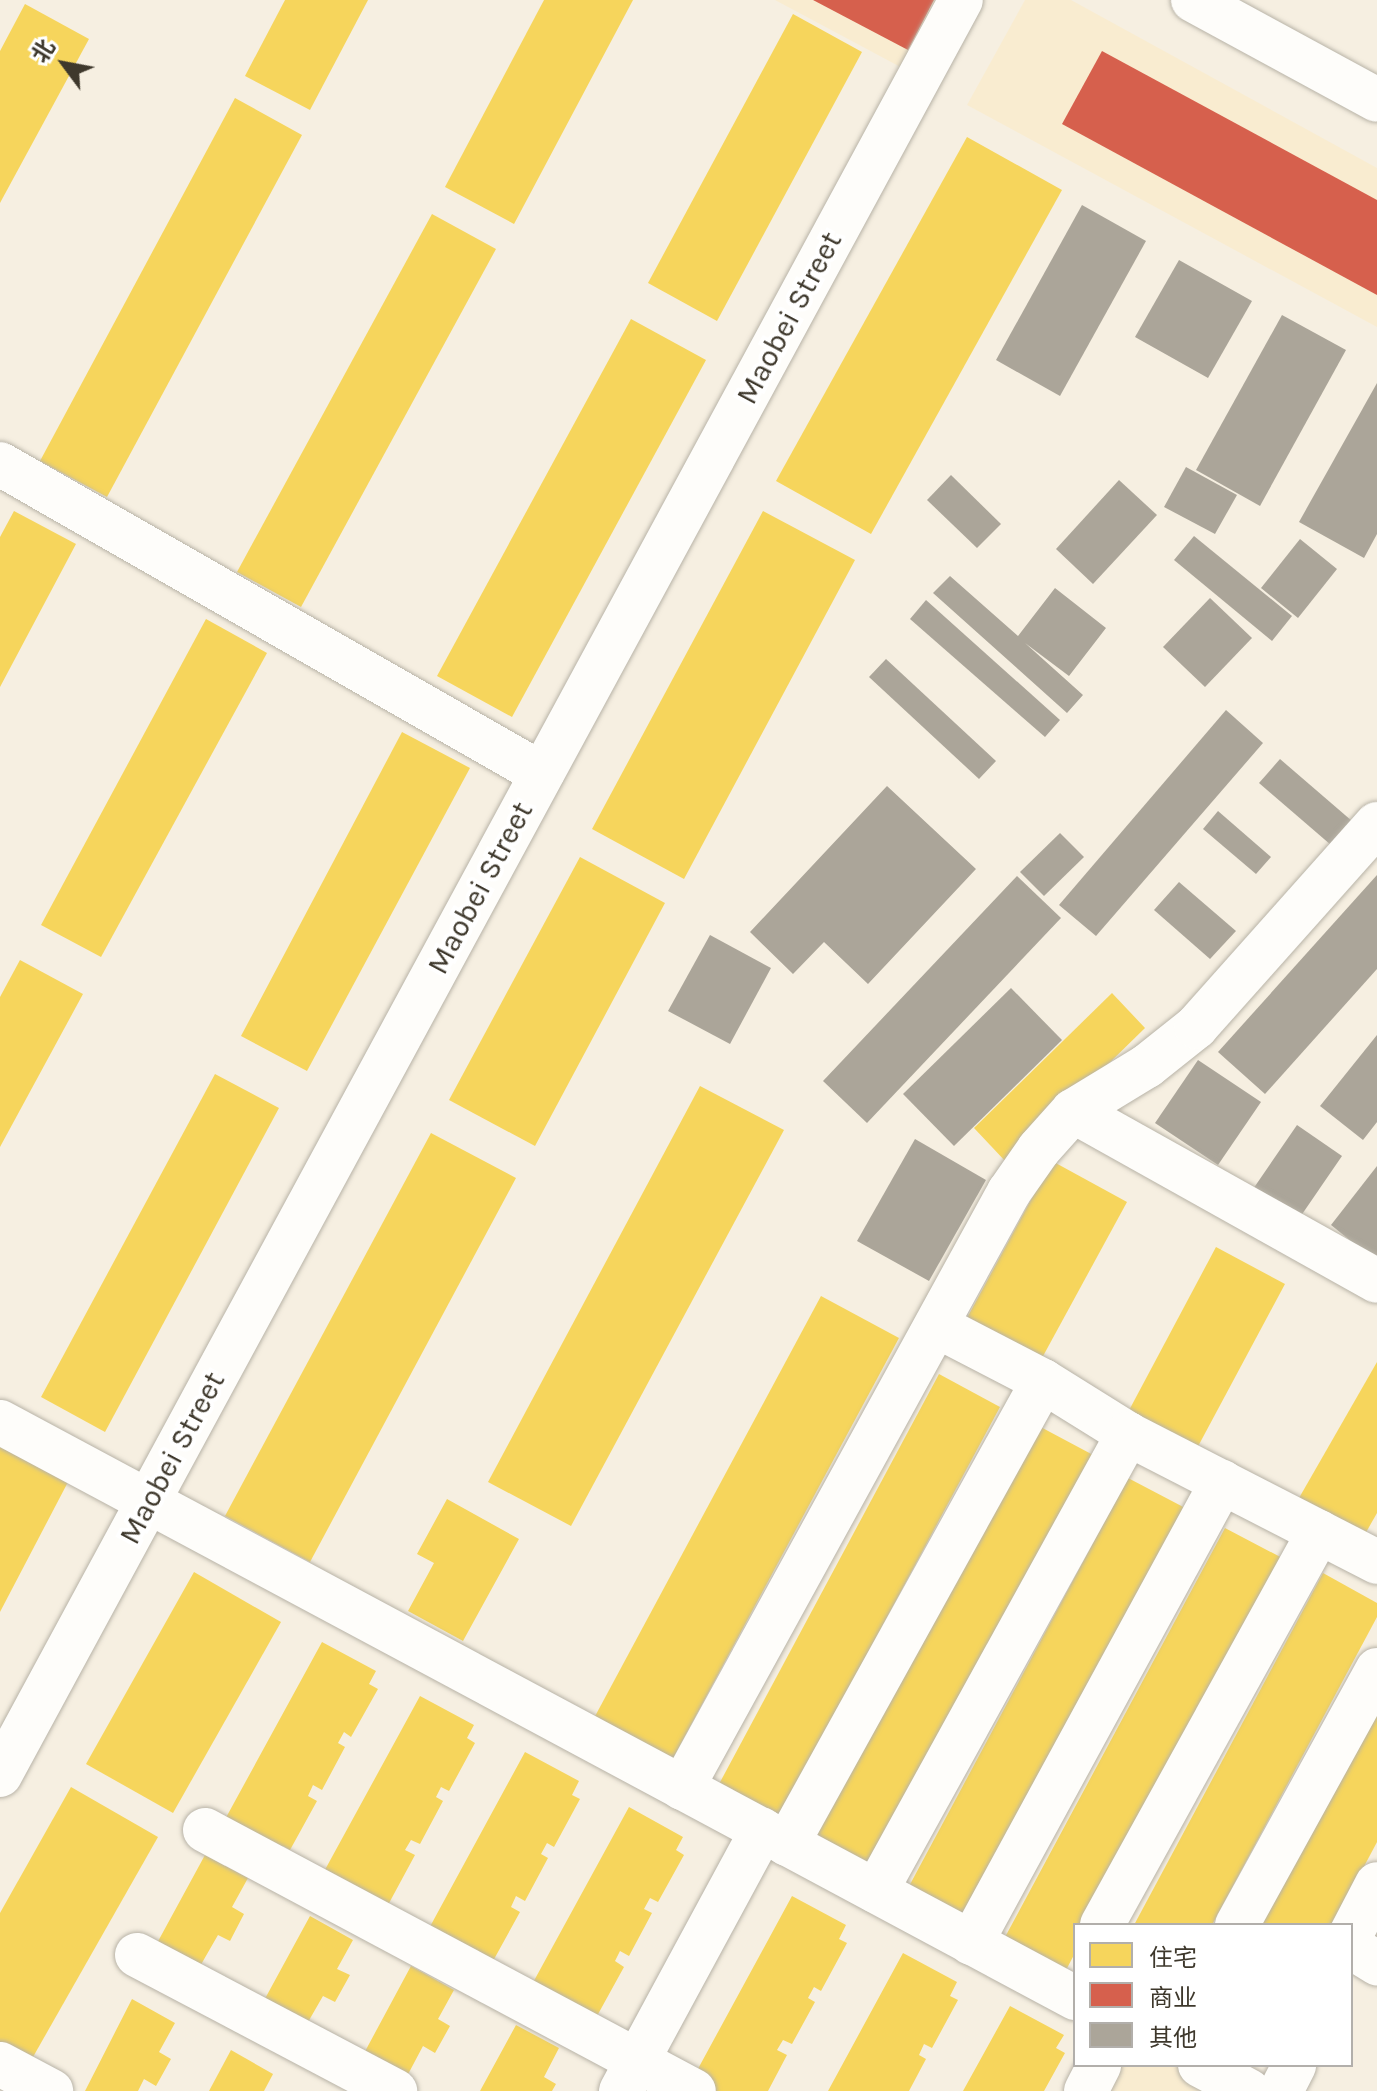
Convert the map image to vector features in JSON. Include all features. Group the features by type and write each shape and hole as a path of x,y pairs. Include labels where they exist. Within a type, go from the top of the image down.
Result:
{"street":[{"name":"Maobei Street","path":"0,1775 961,0"},
{"path":"1193,0 1377,100"},
{"path":"0,464 542,774"},
{"path":"682,1788 1009,1192 1039,1149 1073,1111 1147,1066 1196,1027 1377,824"},
{"path":"1073,1111 1377,1281"},
{"path":"937,1326 1043,1381 1128,1434 1377,1562"},
{"path":"629,2076 1043,1381"},
{"path":"0,1422 971,1943 1071,1988"},
{"path":"876,1891 1128,1434"},
{"path":"971,1943 1222,1482"},
{"path":"1103,1923 1319,1532"},
{"path":"1238,1923 1377,1670"},
{"path":"205,1830 629,2076 694,2091"},
{"path":"1353,1930 1377,1884"},
{"path":"1353,1948 1377,1963"},
{"path":"137,1955 395,2091"},
{"path":"0,2064 51,2091"},
{"path":"1086,2091 1098,2067"},
{"path":"1204,2067 1249,2091"},
{"path":"1281,2091 1293,2067"}],"shaded area":[{"path":"775,0 946,0 908,71"},
{"path":"1025,0 1071,0 1377,168 1377,327 967,105"},
{"path":"1112,2067 1185,2067 1228,2091 1100,2091"}],"building: 住宅":[{"path":"285,0 368,0 310,110 245,76"},
{"path":"544,0 633,0 514,224 445,187"},
{"path":"25,4 89,39 0,203 0,51"},
{"path":"793,14 862,52 717,321 648,283"},
{"path":"235,98 302,135 107,497 40,461"},
{"path":"967,137 1062,190 871,534 776,481"},
{"path":"432,214 496,249 301,607 237,572"},
{"path":"631,319 706,360 512,717 437,676"},
{"path":"14,511 76,544 0,687 0,537"},
{"path":"763,511 855,560 684,879 592,829"},
{"path":"206,619 267,653 101,957 41,925"},
{"path":"402,732 470,768 307,1071 241,1036"},
{"path":"580,857 665,903 535,1146 449,1100"},
{"path":"20,960 83,994 0,1147 0,997"},
{"path":"1112,993 1145,1028 1007,1163 974,1128"},
{"path":"215,1074 279,1108 105,1432 41,1397"},
{"path":"700,1086 784,1130 571,1526 488,1482"},
{"path":"431,1133 516,1178 310,1562 225,1516"},
{"path":"1052,1161 1127,1202 1036,1369 961,1329"},
{"path":"1216,1247 1285,1284 1195,1452 1126,1416"},
{"path":"821,1296 899,1338 671,1762 593,1720"},
{"path":"1377,1362 1377,1513 1360,1543 1295,1505"},
{"path":"939,1374 1000,1407 779,1818 718,1786"},
{"path":"1035,1424 1095,1456 874,1868 814,1836"},
{"path":"0,1447 68,1482 0,1612"},
{"path":"1128,1478 1189,1510 968,1922 907,1890"},
{"path":"447,1499 519,1539 463,1641 408,1611 434,1563 417,1554"},
{"path":"1225,1528 1286,1560 1091,1923 1073,1923 1073,1957 1065,1972 1004,1939"},
{"path":"194,1572 281,1622 173,1813 86,1764"},
{"path":"1323,1573 1377,1603 1377,1617 1213,1923 1135,1923"},
{"path":"322,1642 376,1671 369,1684 378,1689 351,1737 344,1732 338,1743 345,1747 322,1790 313,1785 308,1796 317,1801 290,1850 283,1846 273,1864 217,1834"},
{"path":"420,1696 474,1725 467,1738 475,1743 449,1791 441,1787 436,1797 443,1801 420,1844 411,1840 405,1850 415,1855 388,1905 315,1888"},
{"path":"1377,1697 1377,1842 1334,1923 1256,1923"},
{"path":"525,1752 579,1781 572,1795 580,1799 554,1847 547,1843 541,1854 548,1858 525,1901 516,1896 511,1907 520,1912 493,1961 420,1945"},
{"path":"71,1787 158,1837 29,2064 0,2047 0,1913"},
{"path":"629,1807 683,1837 676,1850 684,1855 658,1902 650,1898 644,1909 652,1913 629,1956 620,1951 615,1961 624,1967 597,2016 524,1999"},
{"path":"205,1855 248,1878 232,1907 244,1914 230,1941 218,1935 199,1968 156,1945"},
{"path":"792,1896 846,1925 839,1939 847,1943 821,1991 814,1987 808,1998 815,2002 792,2044 783,2040 777,2050 787,2055 768,2091 687,2089"},
{"path":"310,1916 353,1940 337,1969 350,1975 335,2002 323,1996 304,2029 261,2006"},
{"path":"903,1953 957,1982 950,1996 958,2000 932,2048 924,2044 919,2055 926,2059 909,2091 828,2091"},
{"path":"411,1966 454,1990 438,2019 450,2026 435,2053 423,2046 405,2080 362,2057"},
{"path":"132,1999 175,2023 159,2052 171,2059 156,2086 144,2079 138,2091 85,2091"},
{"path":"1010,2006 1064,2035 1056,2048 1065,2053 1044,2091 963,2091"},
{"path":"516,2025 559,2048 544,2077 556,2084 552,2091 480,2091"},
{"path":"231,2050 273,2074 264,2091 209,2091"}],"building: 商业":[{"path":"813,0 934,0 908,50"},
{"path":"1102,51 1377,200 1377,295 1062,124"}],"building: 其他":[{"path":"1082,205 1146,241 1060,396 996,360"},
{"path":"1179,260 1252,301 1208,378 1135,337"},
{"path":"1282,315 1346,350 1260,506 1196,470"},
{"path":"1377,383 1377,534 1364,558 1299,522"},
{"path":"1186,467 1237,495 1215,534 1164,507"},
{"path":"951,475 1001,524 977,548 927,500"},
{"path":"1119,480 1157,515 1093,584 1056,549"},
{"path":"1194,536 1292,616 1272,641 1174,560"},
{"path":"1300,539 1337,569 1298,618 1261,588"},
{"path":"950,576 1018,636 1055,588 1106,628 1069,676 1025,643 1083,695 1067,713 933,593"},
{"path":"1210,598 1252,638 1205,687 1163,647"},
{"path":"926,600 1060,720 1045,737 910,619"},
{"path":"886,659 996,761 979,779 869,677"},
{"path":"1226,710 1263,743 1096,936 1059,905"},
{"path":"1280,759 1352,821 1331,845 1259,783"},
{"path":"887,786 976,869 868,984 824,942 793,974 750,932"},
{"path":"1218,811 1271,857 1256,874 1203,829"},
{"path":"1060,833 1084,857 1044,896 1020,872"},
{"path":"1377,875 1377,969 1265,1094 1218,1052"},
{"path":"1017,876 1061,918 867,1123 823,1081"},
{"path":"1179,882 1236,931 1210,959 1154,910"},
{"path":"710,935 771,968 730,1044 668,1011"},
{"path":"1011,988 1062,1040 954,1146 903,1094"},
{"path":"1377,1035 1377,1122 1363,1140 1320,1106"},
{"path":"1198,1060 1261,1102 1218,1165 1155,1123"},
{"path":"1297,1125 1342,1156 1296,1223 1251,1192"},
{"path":"915,1139 986,1180 929,1281 857,1241"},
{"path":"1377,1166 1377,1262 1331,1225"}]}
